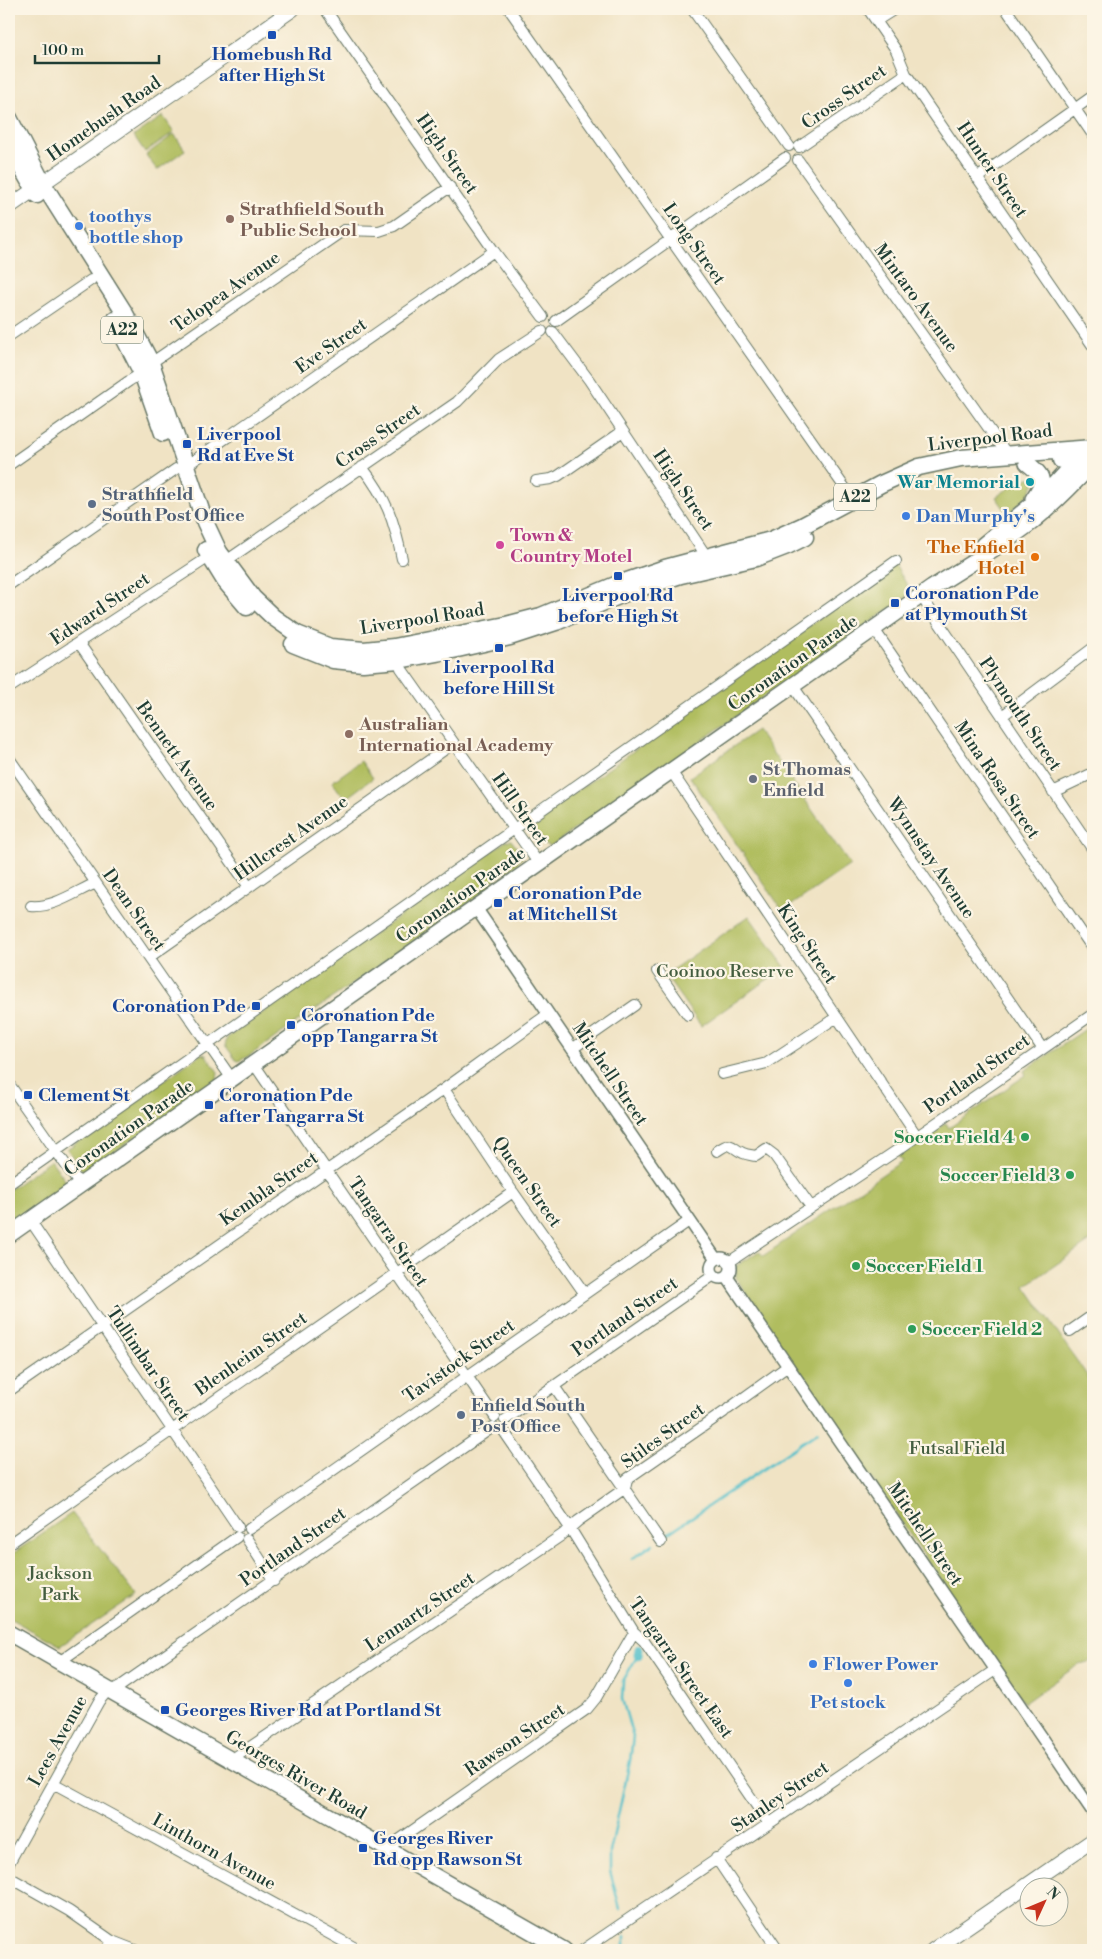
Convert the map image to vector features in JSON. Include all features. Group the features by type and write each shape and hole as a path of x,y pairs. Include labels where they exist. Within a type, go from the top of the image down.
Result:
{"highway":[{"name":"Liverpool Road","path":"9,118 38,187 91,280 147,368"},
{"name":"Liverpool Road","path":"9,145 124,312 147,368 181,467 205,522 219,552 253,598 265,610 297,634 330,647 396,654"},
{"name":"Liverpool Road","path":"711,562 784,535 852,498 919,467 960,458 1007,454 1090,454"},
{"name":"Liverpool Road","path":"181,467 195,525 209,557 244,604 270,629 292,644 324,658 340,662 363,663 540,616 640,576 711,562 756,558 786,546 877,496 918,479 970,468 1027,463 1090,454"}],"main road":[{"name":"Homebush Road","path":"9,208 293,9"},
{"name":"Coronation Parade","path":"934,587 1048,492 1090,454"},
{"name":"Coronation Parade","path":"9,1235 921,596 1032,522 1060,497 1090,454"},
{"path":"1027,463 1039,474 1042,480 1041,487 1027,509"},
{"name":"Georges River Road","path":"9,1633 386,1848 554,1948"},
{"path":"933,1950 1093,1840"}],"street":[{"name":"High Street","path":"326,9 494,252 544,317"},
{"name":"Long Street","path":"509,9 852,498"},
{"path":"692,9 794,147 802,153 798,160 793,162 785,158"},
{"name":"Hunter Street","path":"868,9 896,50 906,74 1093,346"},
{"path":"876,21 895,9"},
{"path":"1006,9 1093,135"},
{"name":"Cross Street","path":"794,147 906,74"},
{"path":"977,178 1093,96"},
{"path":"785,158 785,150 794,147"},
{"path":"556,321 785,158"},
{"name":"Mintaro Avenue","path":"798,160 1007,454"},
{"name":"Telopea Avenue","path":"9,466 344,230 379,231 394,226 450,187"},
{"name":"Eve Street","path":"9,585 494,252"},
{"path":"9,336 91,280"},
{"path":"549,316 556,321 556,327 553,332 548,334 542,331 540,323 544,317 549,316"},
{"name":"Cross Street","path":"226,562 456,402 499,359 542,331"},
{"name":"High Street","path":"553,332 623,431 711,562"},
{"path":"536,481 558,476 623,431"},
{"path":"362,467 382,497 393,518 402,559"},
{"name":"Edward Street","path":"9,688 209,557"},
{"name":"Coronation Parade","path":"9,1184 896,561"},
{"name":"Plymouth Street","path":"921,596 1093,850"},
{"name":"Mina Rosa Street","path":"874,629 1093,949"},
{"name":"Bennett Avenue","path":"79,643 249,888"},
{"path":"1002,716 1093,648"},
{"name":"Hill Street","path":"396,654 401,668 539,864"},
{"name":"Wynnstay Avenue","path":"793,686 1042,1048"},
{"name":"Hillcrest Avenue","path":"148,958 454,743"},
{"name":"Dean Street","path":"9,758 232,1079"},
{"name":"King Street","path":"671,771 917,1136"},
{"path":"1053,792 1093,774"},
{"path":"31,906 41,907 96,883"},
{"name":"Mitchell Street","path":"476,908 716,1259"},
{"path":"657,971 688,1015"},
{"path":"572,1050 635,1005"},
{"name":"Kembla Street","path":"9,1391 548,1014"},
{"name":"Portland Street","path":"729,1262 917,1136 1093,1014"},
{"path":"722,1074 767,1063 836,1017"},
{"name":"Tangarra Street","path":"254,1064 570,1528"},
{"path":"9,1084 80,1185"},
{"name":"Queen Street","path":"444,1088 513,1192 585,1294"},
{"path":"717,1151 727,1145 732,1145 743,1153 756,1156 766,1148 774,1155 812,1207"},
{"name":"Blenheim Street","path":"9,1544 513,1192"},
{"name":"Tullimbar Street","path":"30,1220 274,1581"},
{"name":"Tavistock Street","path":"60,1662 689,1221"},
{"path":"725,1258 729,1262 731,1270 727,1276 721,1278 714,1275 711,1268 716,1259 725,1258"},
{"name":"Portland Street","path":"111,1692 714,1275"},
{"name":"Mitchell Street","path":"727,1276 1093,1812"},
{"path":"1070,1331 1093,1315"},
{"name":"Stiles Street","path":"625,1488 627,1479 788,1366"},
{"path":"554,1386 661,1542"},
{"name":"Lennartz Street","path":"231,1760 570,1528 625,1488"},
{"name":"Tangarra Street East","path":"570,1528 634,1632 644,1641 769,1824"},
{"name":"Rawson Street","path":"386,1848 587,1709 596,1698 634,1632"},
{"name":"Stanley Street","path":"583,1950 995,1670"},
{"name":"Lees Avenue","path":"9,1863 100,1699 111,1692"},
{"name":"Linthorn Avenue","path":"54,1783 359,1950"},
{"path":"716,1858 778,1950"},
{"path":"9,1877 70,1911 109,1946 135,1950"}],"green space":[{"path":"163,116 174,132 145,152 134,136"},
{"path":"174,134 185,150 157,170 146,155"},
{"path":"1028,478 1033,478 1036,481 1029,494 1008,514 996,497 1018,482 1020,484"},
{"path":"895,565 912,593 551,846 541,841 535,835 529,825"},
{"path":"757,730 850,865 783,911 690,777"},
{"path":"361,761 373,778 345,799 332,782"},
{"path":"511,840 523,856 516,865 492,881 490,888 249,1056 239,1061 236,1060 225,1045 227,1038 506,841"},
{"name":"Cooinoo Reserve","path":"749,916 785,967 701,1026 665,975"},
{"name":"Futsal Field","path":"1093,1024 1093,1239 1025,1286 1093,1384 1093,1661 1079,1664 1024,1703 736,1278 736,1266 759,1251 763,1256 902,1161 898,1156 946,1123 949,1128 1026,1075 1024,1071"},
{"path":"201,1054 206,1055 218,1072 217,1080 84,1173 67,1149"},
{"path":"51,1160 67,1183 9,1224 9,1190"},
{"name":"Jackson Park","path":"72,1513 136,1595 60,1646 9,1618 9,1556"}],"waterway":[{"path":"667,1534 818,1432"},
{"path":"632,1559 653,1544"},
{"path":"638,1655 639,1649"},
{"path":"620,1909 610,1871 610,1852 630,1761 633,1737 622,1699 623,1681 638,1655"},
{"path":"625,1937 625,1950"}],"place":[{"name":"Homebush Rd after High St","path":"272,35"},
{"name":"Strathfield South Public School","path":"230,219"},
{"name":"toothys bottle shop","path":"79,226"},
{"name":"Liverpool Rd at Eve St","path":"187,444"},
{"name":"War Memorial","path":"1030,482"},
{"name":"Strathfield South Post Office","path":"92,504"},
{"name":"Dan Murphy's","path":"906,516"},
{"name":"Town & Country Motel","path":"500,545"},
{"name":"The Enfield Hotel","path":"1035,557"},
{"name":"Liverpool Rd before High St","path":"618,576"},
{"name":"Coronation Pde at Plymouth St","path":"895,603"},
{"name":"Liverpool Rd before Hill St","path":"499,648"},
{"name":"Australian International Academy","path":"349,734"},
{"name":"St Thomas Enfield","path":"753,779"},
{"name":"Coronation Pde at Mitchell St","path":"498,903"},
{"name":"Coronation Pde","path":"256,1006"},
{"name":"Coronation Pde opp Tangarra St","path":"291,1025"},
{"name":"Clement St","path":"28,1095"},
{"name":"Coronation Pde after Tangarra St","path":"209,1105"},
{"name":"Soccer Field 4","path":"1025,1137"},
{"name":"Soccer Field 3","path":"1070,1175"},
{"name":"Soccer Field 1","path":"856,1266"},
{"name":"Soccer Field 2","path":"912,1329"},
{"name":"Enfield South Post Office","path":"461,1415"},
{"name":"Flower Power","path":"813,1664"},
{"name":"Pet stock","path":"848,1683"},
{"name":"Georges River Rd at Portland St","path":"165,1710"},
{"name":"Georges River Rd opp Rawson St","path":"363,1848"}]}
